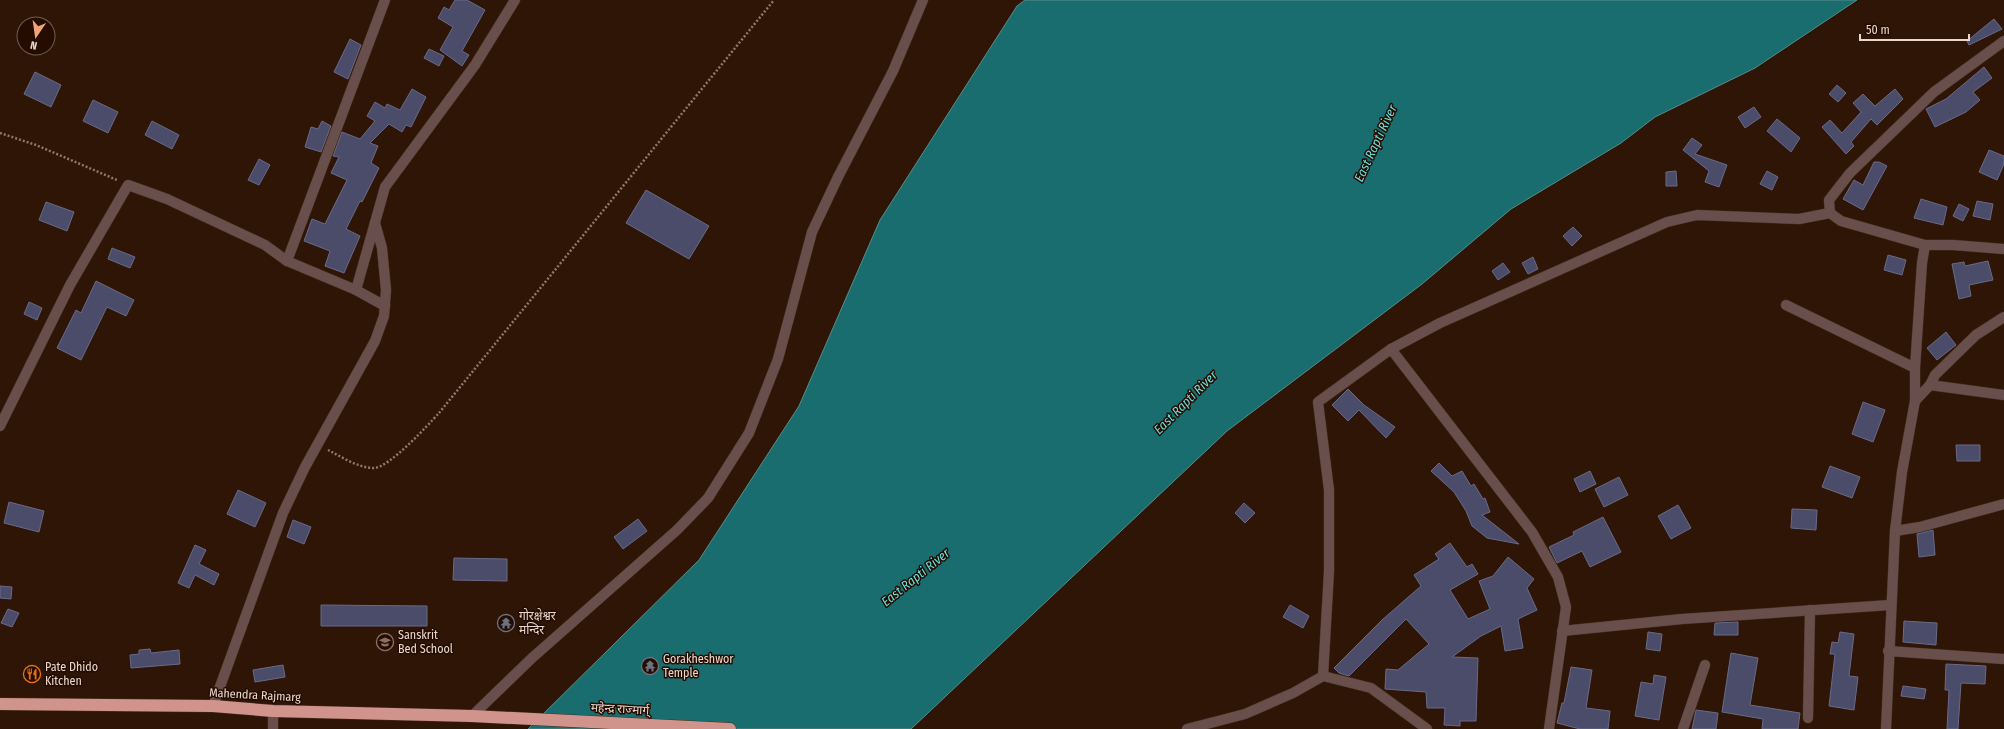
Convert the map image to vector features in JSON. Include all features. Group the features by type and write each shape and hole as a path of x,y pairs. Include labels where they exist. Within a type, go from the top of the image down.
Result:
{"highway":[{"name":"Mahendra Rajmarg","path":"0,704 213,706 273,711 508,718"},
{"name":"महेन्द्र राज्मार्ग्","path":"508,718 730,729"}],"street":[{"path":"287,261 385,0"},
{"path":"356,290 385,186 475,65 515,0"},
{"path":"472,716 532,658 677,530 708,498 741,446 749,433 778,359 812,232 838,177 893,71 923,0"},
{"path":"1830,213 1829,200 1850,173 1934,92 2004,41"},
{"path":"0,426 70,285 128,185 167,199 265,245 287,261 356,290 385,306"},
{"path":"1323,676 1329,571 1329,490 1318,402 1391,349 1447,320 1667,222 1697,215 1799,220 1830,213 1842,221 1925,245 1953,244 2004,249"},
{"path":"213,706 283,513 317,444 375,341 384,316 386,290 382,248 375,224"},
{"path":"1886,729 1890,605 1895,531 1902,472 1915,400 1914,368 1922,263 1925,245"},
{"path":"1786,305 1914,368"},
{"path":"1915,400 1930,385 1935,375 1976,335 2004,317"},
{"path":"1391,349 1532,532 1558,577 1566,607 1549,729"},
{"path":"1930,385 2004,395"},
{"path":"1895,531 1920,527 2004,504"},
{"path":"1562,632 1682,619 1890,605"},
{"path":"1808,718 1810,610"},
{"path":"1888,651 2004,659"},
{"path":"1683,729 1705,665"},
{"path":"1187,729 1245,714 1293,693 1323,676 1371,688 1427,729"},
{"path":"272,729 273,711"}],"path":[{"path":"317,444 359,466 375,468 397,455 439,413 774,0"},
{"path":"0,133 36,145 128,185"}],"water":[{"name":"East Rapti River","path":"1025,0 1857,0 1755,68 1655,117 1621,143 1511,209 1422,284 1227,431 911,729 528,729 699,560 799,406 880,220 1017,6"}],"building":[{"path":"455,0 467,0 485,10 462,51 469,55 462,66 440,50 453,27 438,18 444,7 449,10"},
{"path":"1994,19 2002,29 1969,45 1967,41"},
{"path":"350,39 361,45 348,79 334,72"},
{"path":"429,49 444,56 439,66 424,58"},
{"path":"1984,67 1992,78 1973,92 1980,100 1966,112 1935,127 1926,109 1946,99"},
{"path":"35,72 61,85 51,107 24,94"},
{"path":"1837,85 1846,93 1838,102 1829,94"},
{"path":"412,89 426,97 411,127 406,125 402,132 389,124 370,143 378,146 371,163 379,168 362,202 360,201 346,229 360,236 344,273 325,266 330,251 304,241 312,219 325,224 347,180 331,173 339,157 333,156 342,132 360,139 375,121 367,116 375,102 385,108 387,104 400,110"},
{"path":"1895,89 1903,99 1877,125 1871,119 1851,142 1854,146 1846,154 1822,127 1830,120 1842,133 1861,112 1853,103 1863,94 1875,106"},
{"path":"93,100 118,112 108,133 83,121"},
{"path":"1754,107 1761,117 1745,128 1738,117"},
{"path":"1777,119 1800,138 1791,152 1767,131"},
{"path":"152,121 179,135 172,149 145,135"},
{"path":"322,121 331,126 321,152 305,147 311,127 318,129"},
{"path":"1692,138 1702,145 1695,154 1727,165 1719,187 1705,182 1709,171 1683,150"},
{"path":"1989,150 2004,156 2004,164 1997,180 1979,172"},
{"path":"259,159 270,165 259,185 248,180"},
{"path":"1874,162 1879,162 1887,166 1863,210 1843,199 1854,180 1863,185"},
{"path":"1676,171 1677,186 1666,186 1666,172"},
{"path":"1767,171 1778,177 1772,190 1760,184"},
{"path":"646,190 709,226 689,259 626,223"},
{"path":"1921,199 1947,207 1943,225 1914,218"},
{"path":"1977,201 1993,204 1990,220 1973,216"},
{"path":"46,202 74,212 67,231 39,220"},
{"path":"1959,204 1969,209 1963,221 1953,216"},
{"path":"1573,227 1582,236 1572,246 1563,236"},
{"path":"112,248 135,257 130,268 108,259"},
{"path":"1888,255 1906,260 1902,275 1884,270"},
{"path":"1533,257 1538,269 1528,274 1522,263"},
{"path":"1988,261 1993,280 1969,285 1971,296 1959,299 1952,264 1964,262 1965,266"},
{"path":"1503,263 1510,272 1498,280 1492,271"},
{"path":"96,281 134,300 126,316 107,307 81,360 57,348 76,310 81,313"},
{"path":"29,302 42,308 37,320 24,314"},
{"path":"1946,332 1956,345 1937,360 1927,348"},
{"path":"1348,389 1364,405 1395,427 1386,438 1359,410 1348,421 1332,405"},
{"path":"1863,402 1885,410 1873,442 1852,434"},
{"path":"1956,445 1980,445 1980,461 1957,461"},
{"path":"1439,463 1452,476 1462,471 1471,486 1474,484 1483,499 1485,498 1490,512 1482,515 1519,544 1487,538 1472,526 1466,511 1454,492 1431,471"},
{"path":"1830,466 1860,477 1852,498 1822,487"},
{"path":"1590,471 1596,484 1580,492 1574,479"},
{"path":"1619,477 1628,495 1604,507 1595,489"},
{"path":"238,490 266,503 255,527 227,514"},
{"path":"9,502 44,511 39,532 4,523"},
{"path":"1244,503 1255,513 1245,523 1235,513"},
{"path":"1678,505 1691,528 1671,539 1658,516"},
{"path":"1792,509 1817,510 1816,530 1791,528"},
{"path":"1603,517 1621,552 1590,567 1582,551 1557,563 1549,547 1574,535 1573,532"},
{"path":"638,519 647,531 623,549 614,537"},
{"path":"293,520 311,527 304,544 287,537"},
{"path":"1933,530 1935,555 1919,557 1917,534"},
{"path":"1450,543 1467,567 1472,564 1478,574 1450,590 1468,619 1490,609 1479,581 1493,576 1508,557 1534,579 1527,588 1537,610 1518,619 1523,648 1505,651 1501,626 1481,636 1452,657 1478,658 1476,721 1460,721 1460,726 1444,725 1445,708 1427,708 1426,692 1385,689 1386,669 1398,670 1429,644 1406,619 1349,676 1339,673 1334,668 1382,620 1421,586 1414,575 1439,559 1435,554"},
{"path":"195,545 206,550 199,564 219,574 214,585 195,575 189,588 178,583"},
{"path":"454,558 507,559 507,581 453,580"},
{"path":"0,586 12,587 11,599 0,598"},
{"path":"321,605 427,606 427,626 321,626"},
{"path":"1290,605 1309,616 1303,628 1283,617"},
{"path":"8,609 19,613 12,627 1,623"},
{"path":"1904,621 1937,623 1936,645 1903,642"},
{"path":"1738,622 1738,635 1714,635 1715,623"},
{"path":"1648,632 1662,634 1660,651 1646,649"},
{"path":"1840,632 1854,634 1849,676 1858,677 1854,710 1829,706 1835,654 1830,654 1832,642 1838,643"},
{"path":"150,649 151,653 179,650 180,664 131,668 130,655 139,654 139,650"},
{"path":"1731,653 1758,658 1750,705 1800,713 1798,729 1762,729 1763,719 1722,712"},
{"path":"1946,664 1986,666 1985,684 1961,683 1958,729 1947,729 1949,690 1945,690"},
{"path":"283,665 285,677 255,682 253,670"},
{"path":"1571,667 1592,670 1586,708 1610,711 1608,729 1580,729 1557,723 1562,703 1564,703"},
{"path":"1654,675 1666,677 1659,720 1635,716 1641,682 1653,684"},
{"path":"1903,686 1926,689 1924,699 1901,696"},
{"path":"1696,710 1718,713 1716,729 1692,729"}],"place":[{"name":"गोरक्षेश्वर मन्दिर","path":"506,623"},
{"name":"Sanskrit Bed School","path":"385,642"},
{"name":"Gorakheshwor Temple","path":"650,666"},
{"name":"Pate Dhido Kitchen","path":"32,674"}]}
